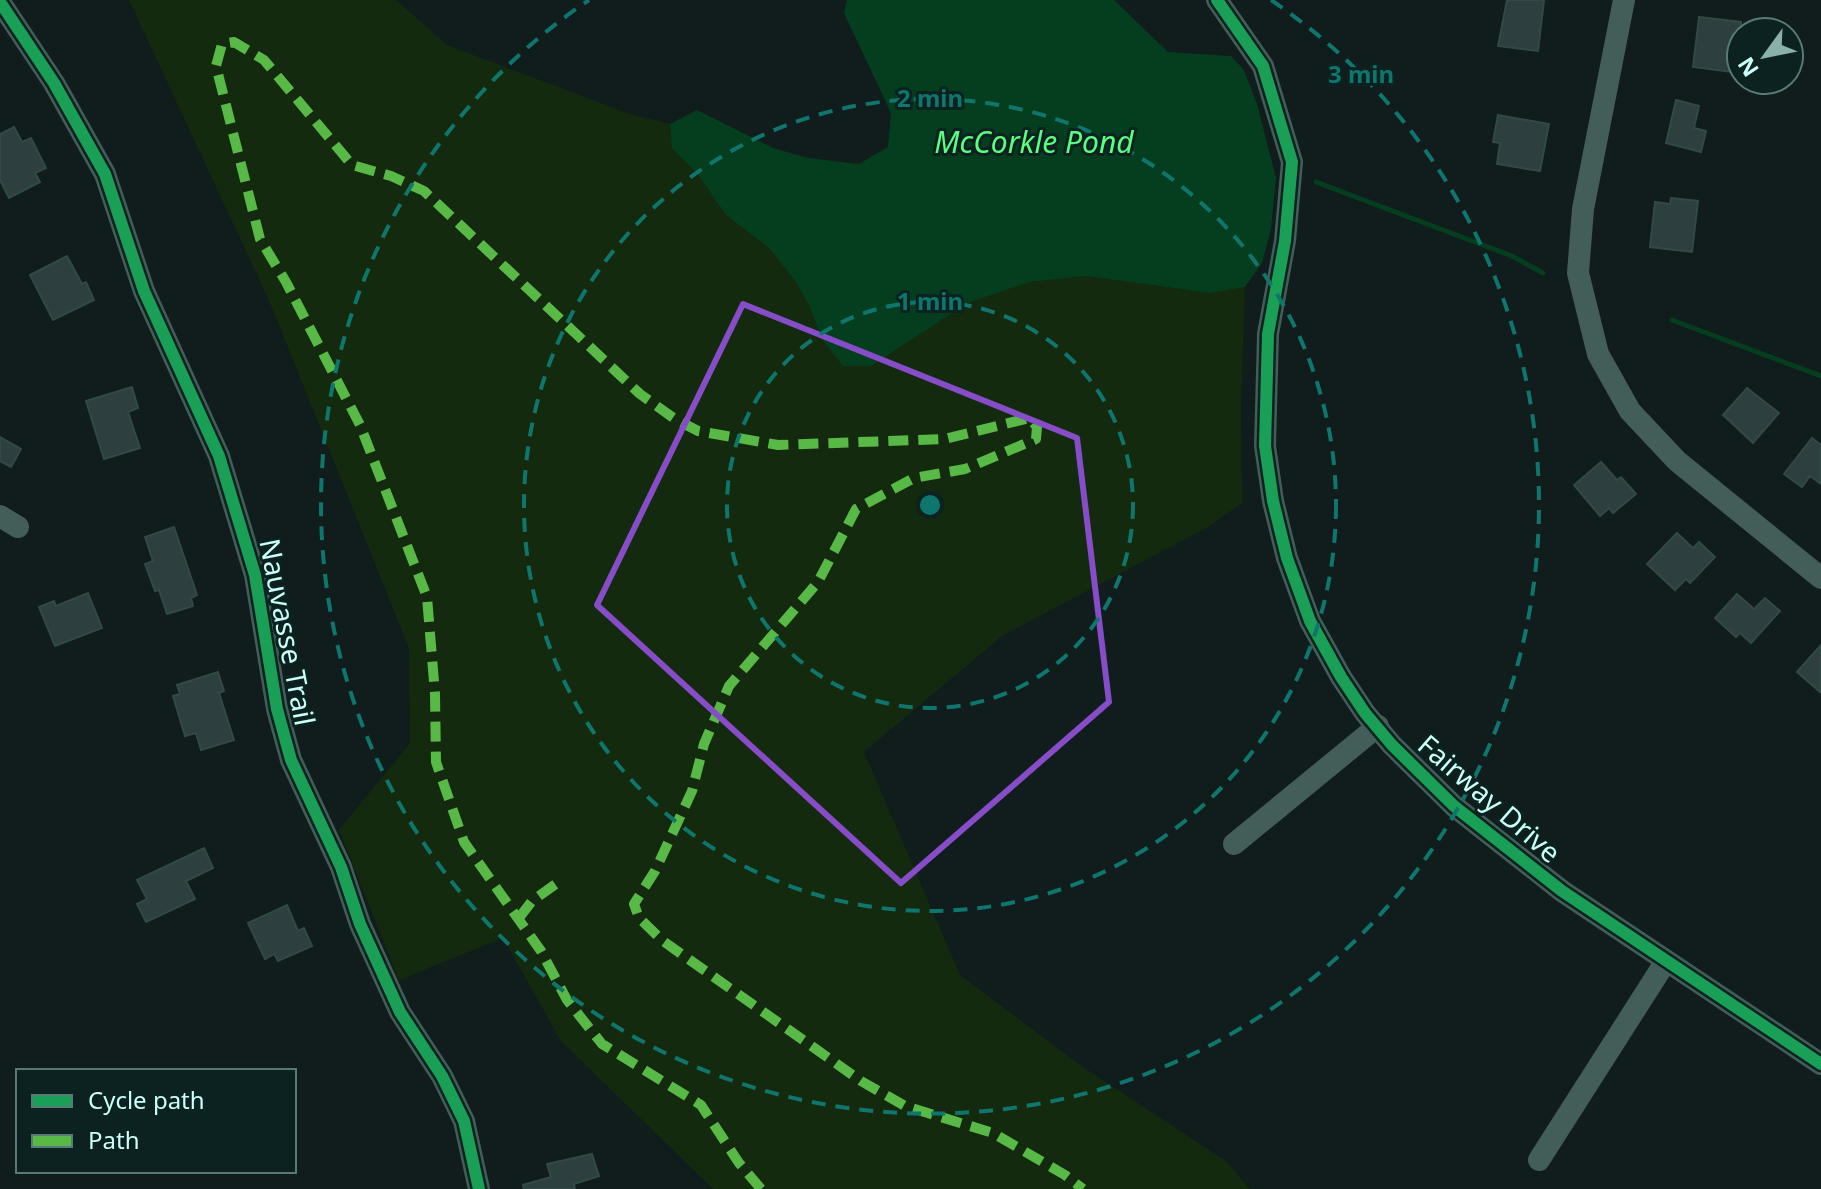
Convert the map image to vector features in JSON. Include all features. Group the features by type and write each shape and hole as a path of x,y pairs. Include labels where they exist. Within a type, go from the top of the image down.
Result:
{"street":[{"name":"Fairway Drive","path":"1217,0 1263,66 1292,162 1285,241 1268,334 1265,446 1273,501 1287,558 1310,621 1341,677 1392,745 1454,806 1562,891 1821,1064"},
{"path":"1624,0 1583,209 1578,273 1598,354 1630,411 1677,461 1821,578"},
{"name":"Nauvasse Trail","path":"0,2 54,83 105,174 144,291 219,456 255,575 277,709 291,760 341,867 360,924 400,1012 442,1076 464,1121 479,1189"},
{"path":"1234,844 1378,726"},
{"path":"1539,1160 1666,961"}],"highlighted area":[{"path":"743,304 1077,438 1109,702 901,883 597,605"}],"shaded area":[{"path":"129,0 396,0 447,45 630,114 670,124 673,148 696,172 726,215 770,249 795,281 809,305 822,339 871,366 968,303 1030,282 1086,276 1210,293 1245,287 1242,503 1208,527 1002,636 864,752 960,975 1077,1063 1227,1162 1250,1189 713,1189 561,1041 503,938 399,980 339,830 410,743 409,648 268,298"}],"water":[{"name":"McCorkle Pond","path":"847,0 1114,0 1168,52 1231,56 1244,70 1257,104 1276,178 1271,229 1262,263 1245,287 1210,293 1086,276 1030,282 968,303 871,366 843,366 822,339 809,305 795,281 770,249 726,215 696,172 672,148 670,124 697,110 773,148 808,158 859,164 888,147 891,113 844,13"}],"building":[{"path":"1507,0 1544,0 1538,51 1498,46"},
{"path":"1699,17 1725,20 1725,71 1693,67"},
{"path":"1676,100 1699,106 1694,128 1706,131 1701,152 1666,143"},
{"path":"1498,115 1549,124 1540,171 1497,164 1500,143 1493,142"},
{"path":"14,127 22,142 31,138 46,168 35,173 40,182 9,198 0,180 0,134"},
{"path":"1671,198 1698,201 1692,252 1650,247 1655,202 1670,204"},
{"path":"67,256 82,284 86,282 94,300 53,320 30,275"},
{"path":"132,387 138,408 128,412 140,448 104,459 86,401"},
{"path":"1747,388 1779,413 1753,443 1723,415"},
{"path":"0,437 21,449 11,467 0,461"},
{"path":"1812,438 1821,445 1821,484 1810,476 1802,487 1784,474"},
{"path":"1601,462 1617,480 1621,477 1636,494 1613,513 1609,508 1600,516 1574,485"},
{"path":"174,527 197,595 191,598 193,606 167,614 145,564 153,561 145,537"},
{"path":"1677,533 1693,548 1699,542 1715,557 1690,583 1686,579 1675,590 1647,564"},
{"path":"88,593 102,628 55,646 39,607 54,601 56,606"},
{"path":"1737,594 1754,609 1765,598 1780,611 1751,643 1740,633 1736,637 1715,618"},
{"path":"1821,645 1821,693 1797,672"},
{"path":"218,672 224,691 219,693 234,740 201,750 196,733 185,736 173,696 180,694 177,685"},
{"path":"204,848 213,868 186,881 195,899 146,922 137,904 147,899 137,880"},
{"path":"287,905 298,931 304,928 312,946 278,961 274,954 265,959 248,923"},
{"path":"592,1154 599,1176 574,1184 575,1189 524,1189 523,1185 551,1177 547,1164"}],"waterway":[{"path":"1316,182 1512,256 1543,273"},
{"path":"1672,320 1821,376"}],"marked path":[{"path":"761,1189 739,1163 701,1105 602,1044 567,1000 541,951 464,842 436,762 435,694 427,597 360,425 286,282 260,239 216,66 222,44 234,42 264,60 352,165 391,176 424,191 640,394 698,431 778,445 945,439 1029,418 1037,427 1036,439 965,469 914,478 856,509 818,582 729,686 704,744 692,791 655,871 634,904 639,918 663,941 861,1081 905,1106 993,1133 1083,1189"},
{"path":"519,918 532,901 560,881"}],"cycle path":[{"path":"1217,0 1263,66 1292,162 1285,241 1268,334 1265,446 1273,501 1287,558 1310,621 1341,677 1392,745 1454,806 1562,891 1821,1064"},
{"path":"0,2 54,83 105,174 144,291 219,456 255,575 277,709 291,760 341,867 360,924 400,1012 442,1076 464,1121 479,1189"}]}
